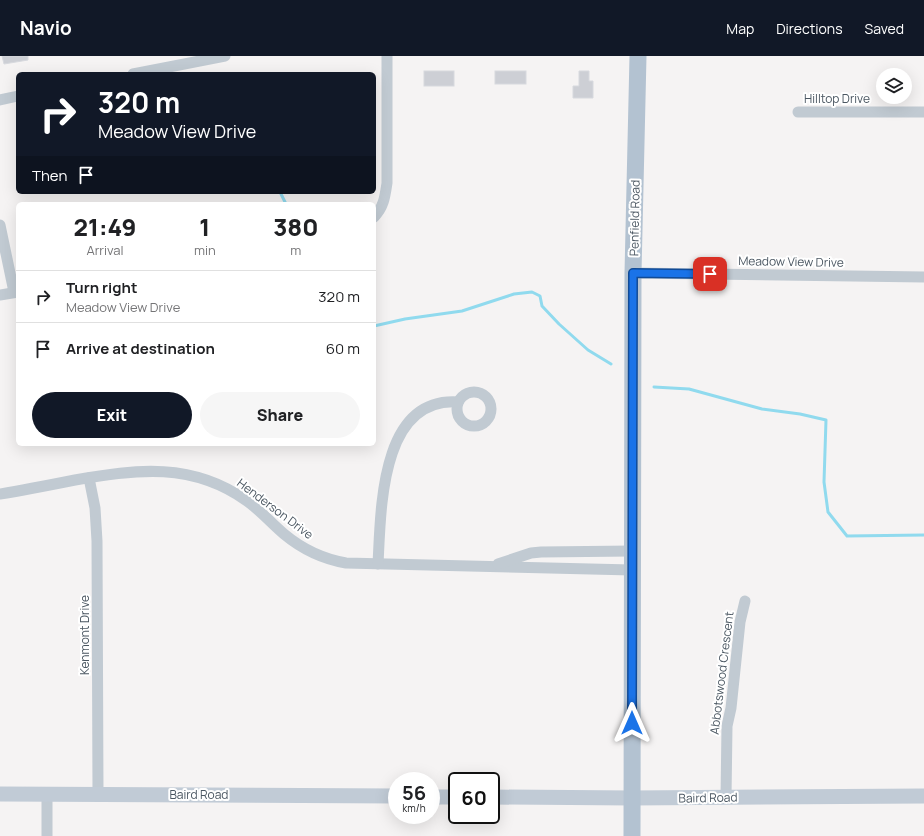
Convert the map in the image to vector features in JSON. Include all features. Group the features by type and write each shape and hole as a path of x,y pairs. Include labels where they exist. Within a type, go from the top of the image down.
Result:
{"main road":[{"name":"Penfield Road","path":"632,836 633,273 638,56"}],"street":[{"path":"143,72 225,56"},
{"path":"376,216 382,208 387,183 387,56"},
{"path":"0,100 16,96"},
{"name":"Hilltop Drive","path":"798,112 924,112"},
{"path":"0,225 16,292 0,295"},
{"name":"Meadow View Drive","path":"633,273 924,277"},
{"path":"378,564 382,502 391,458 397,440 408,422 418,412 430,405 445,401 458,402"},
{"name":"Henderson Drive","path":"0,494 133,471 178,472 198,476 220,485 248,501 285,534 315,554 330,560 346,563 632,570"},
{"name":"Kenmont Drive","path":"89,478 95,508 98,541 98,794"},
{"name":"Henderson Drive","path":"490,566 531,553 541,552 632,552"},
{"name":"Abbotswood Crescent","path":"726,798 727,726 731,708 740,622 746,601"},
{"name":"Baird Road","path":"0,794 388,796"},
{"path":"47,794 47,836"},
{"name":"Baird Road","path":"500,797 726,798 924,796"}],"building":[{"path":"2,56 28,56 28,60 4,64"},
{"path":"424,71 454,71 454,86 424,86"},
{"path":"495,71 526,71 526,84 495,84"},
{"path":"579,71 589,71 589,81 593,81 593,98 573,98 573,86 579,86"}],"waterway":[{"path":"281,194 285,202"},
{"path":"376,326 405,319 462,311 514,294 532,292 540,296 542,306 559,324 588,350 611,364"},
{"path":"654,387 689,389 762,409 800,414 826,420 824,482 828,512 847,536 924,535"}],"route":[{"path":"632,723 633,273 710,274"}]}
